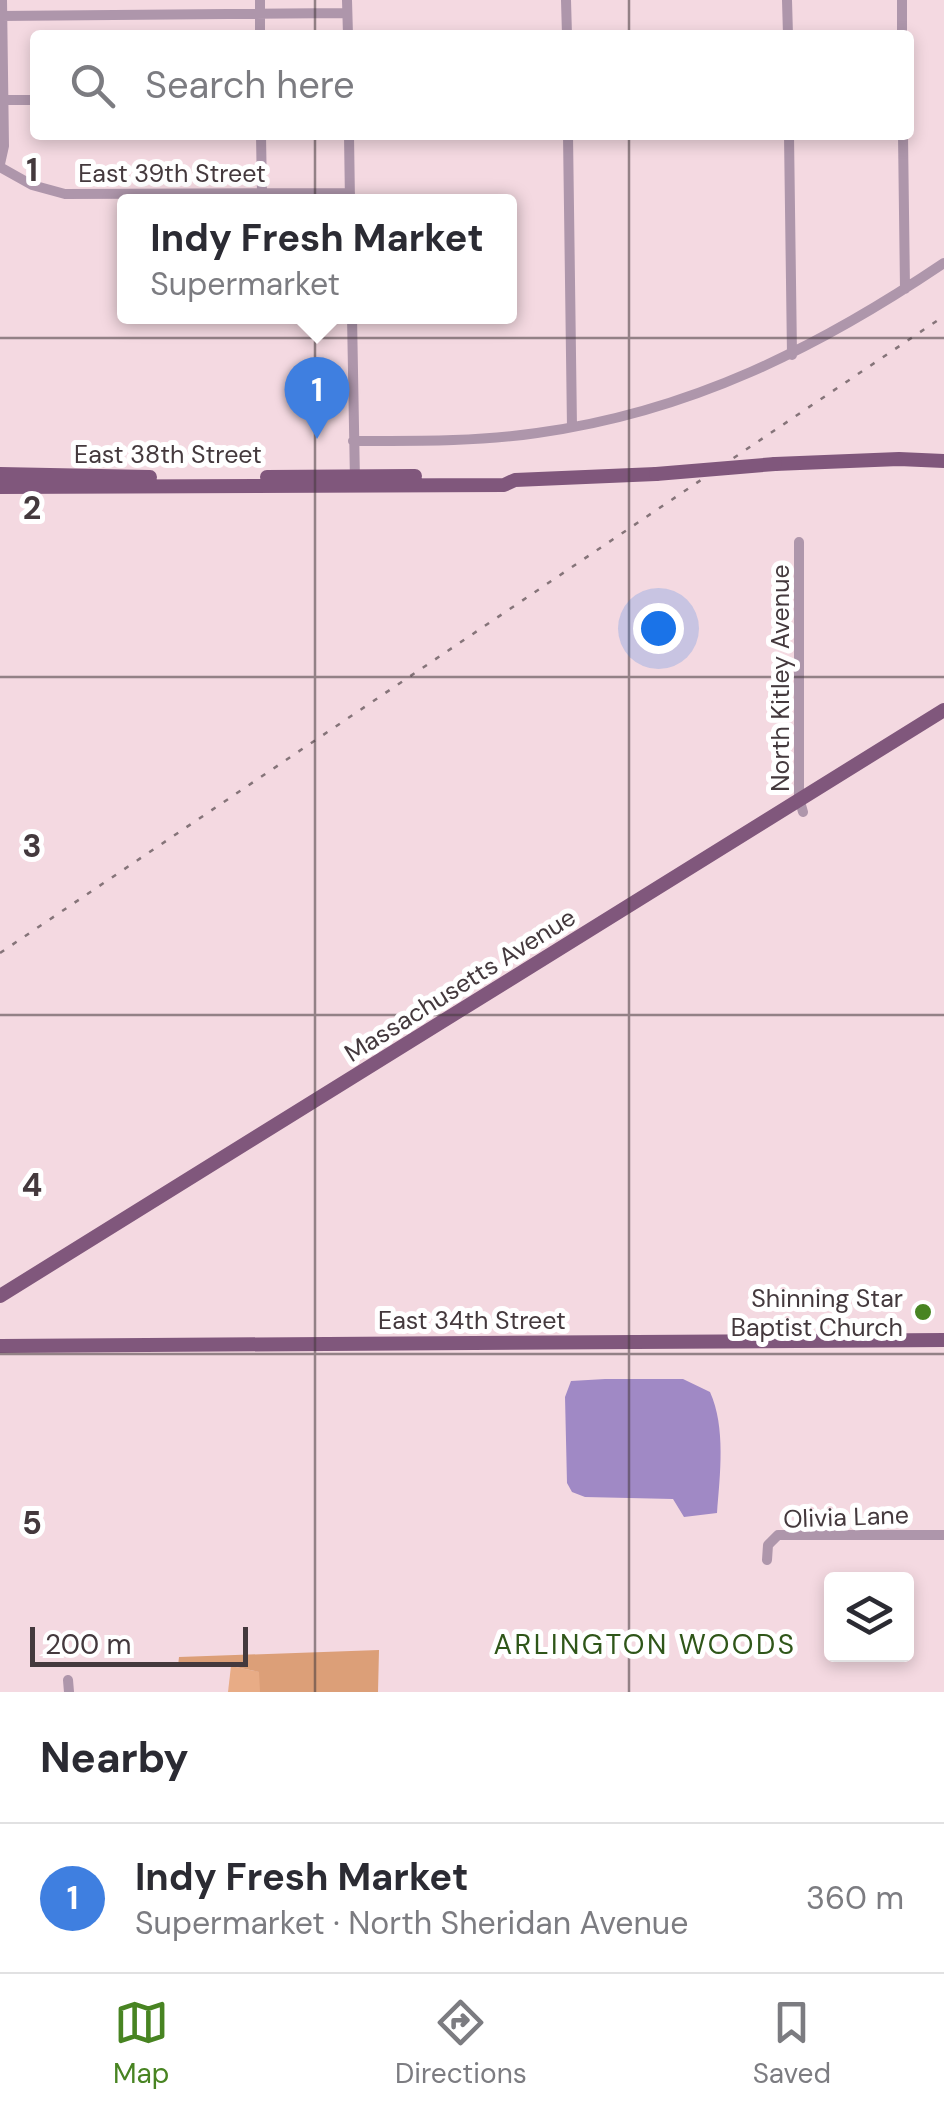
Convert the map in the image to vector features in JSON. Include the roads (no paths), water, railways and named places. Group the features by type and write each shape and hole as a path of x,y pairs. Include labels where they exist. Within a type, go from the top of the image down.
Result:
{"main road":[{"name":"East 38th Street","path":"0,474 504,484 515,480 775,464 940,458"},
{"name":"East 38th Street","path":"0,488 355,482"},
{"name":"Massachusetts Avenue","path":"0,1296 801,805 944,710"},
{"name":"East 34th Street","path":"0,1346 944,1340"}],"street":[{"path":"0,165 4,146 2,0"},
{"path":"87,0 87,15"},
{"path":"174,0 174,14"},
{"path":"260,0 260,30"},
{"path":"347,0 348,30"},
{"path":"566,0 566,30"},
{"path":"788,0 788,30"},
{"path":"902,0 902,30"},
{"path":"1,16 348,13"},
{"path":"3,100 30,100"},
{"path":"262,140 262,193"},
{"path":"349,140 350,194"},
{"path":"568,140 572,427"},
{"path":"789,140 792,355"},
{"path":"903,140 905,289"},
{"name":"East 39th Street","path":"0,165 32,184 65,194 284,194"},
{"path":"353,441 482,438 572,427 683,398 792,355 851,324 944,263"},
{"path":"352,324 355,482"},
{"name":"North Kitley Avenue","path":"799,542 801,805"},
{"name":"Olivia Lane","path":"767,1560 768,1545 778,1536 944,1534"}],"railway":[{"path":"0,953 944,316"}],"place":[{"name":"Indy Fresh Market","path":"317,439"},
{"name":"Shinning Star Baptist Church","path":"923,1312"}],"district":[{"name":"ARLINGTON WOODS","path":"645,1644"}]}
